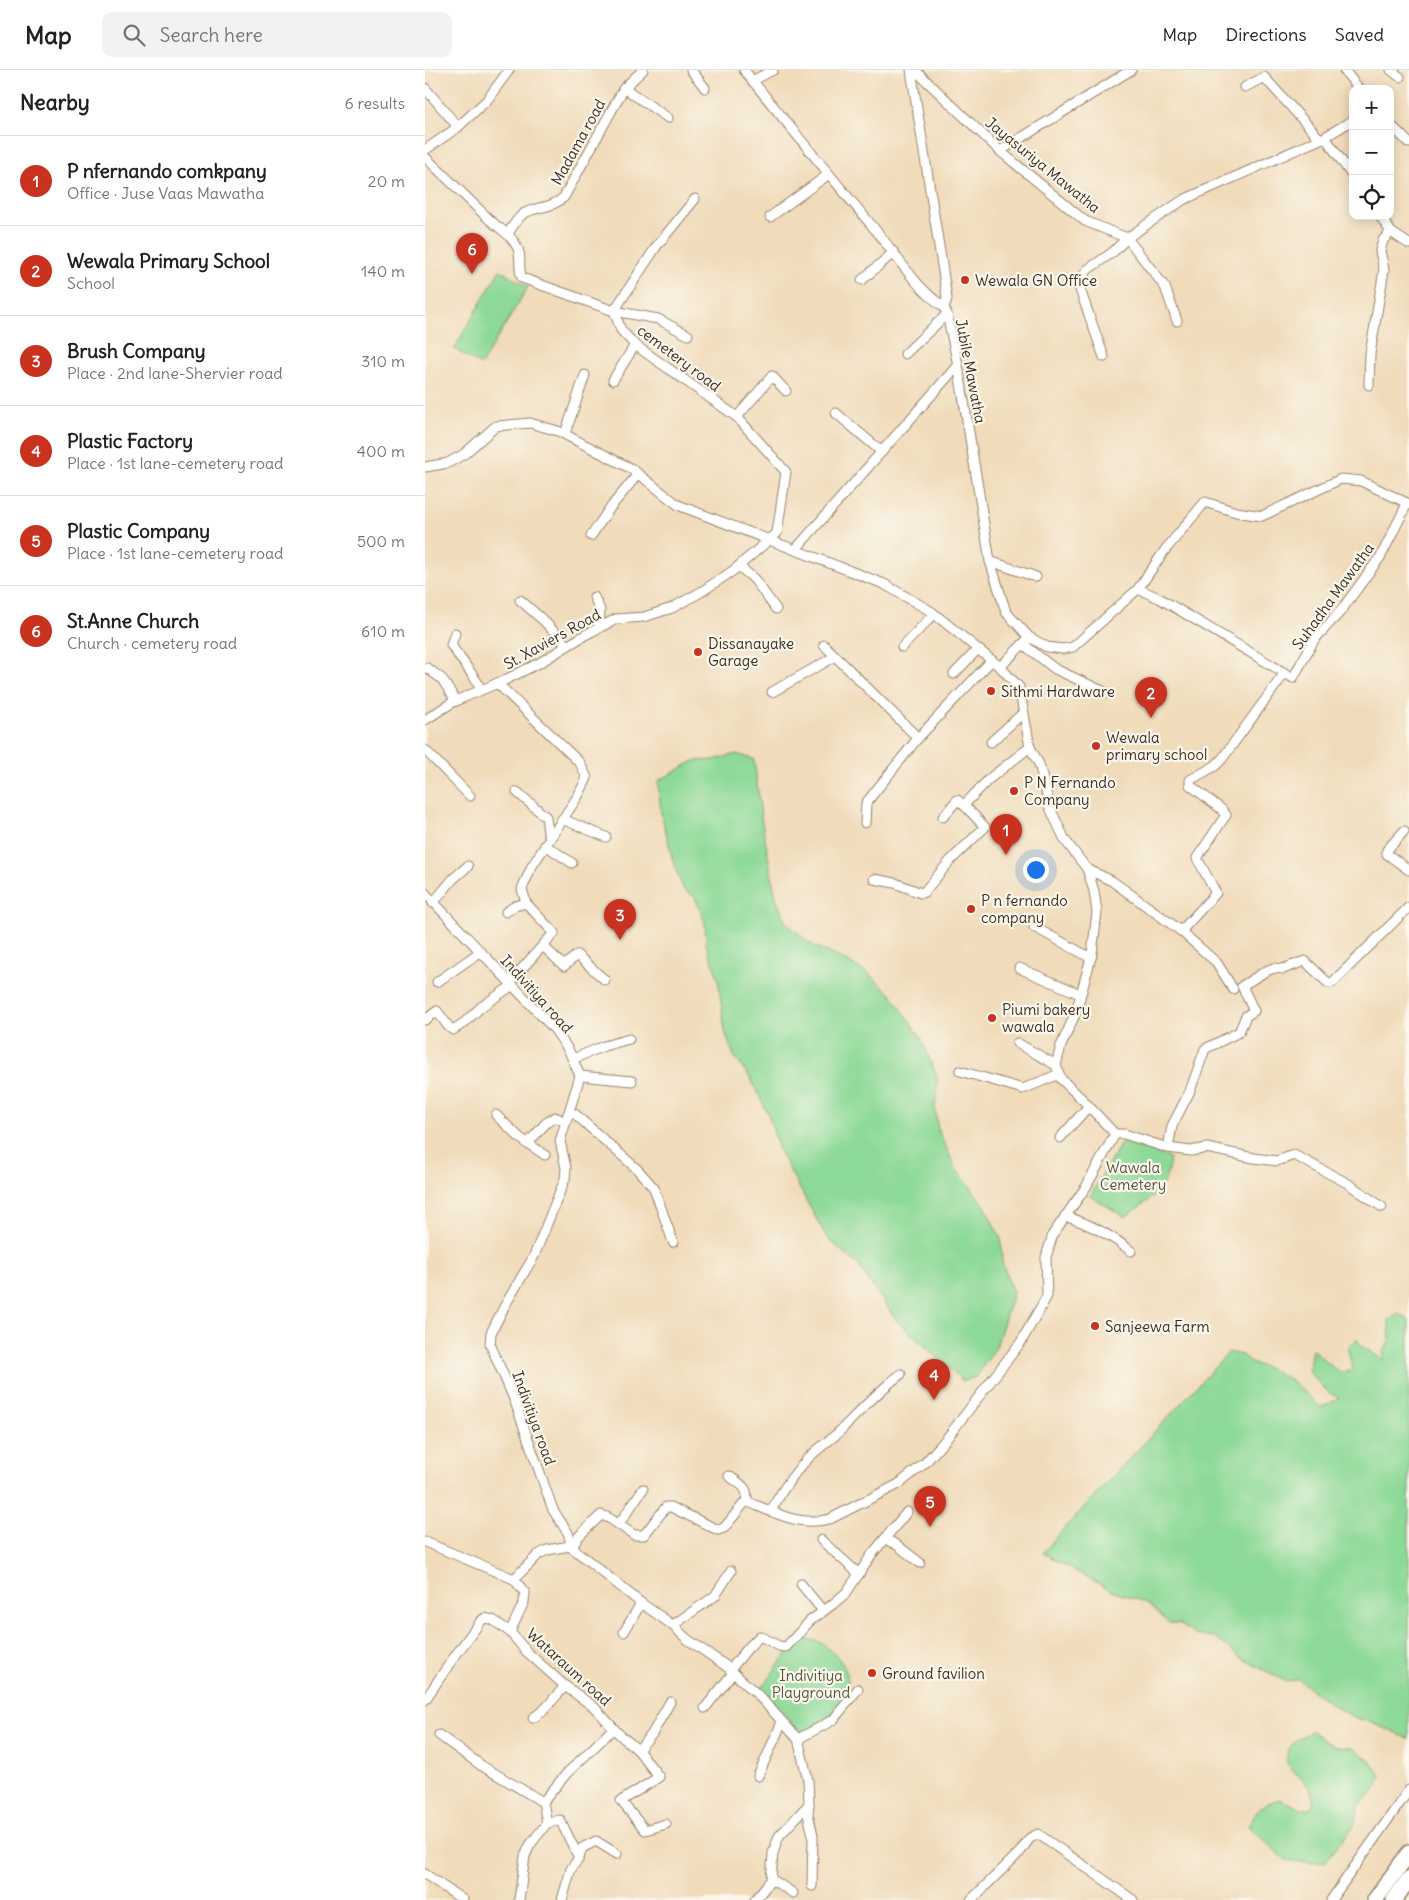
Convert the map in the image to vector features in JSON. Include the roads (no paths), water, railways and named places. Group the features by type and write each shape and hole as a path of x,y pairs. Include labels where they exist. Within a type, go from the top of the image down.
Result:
{"highway":[{"path":"1375,1900 1409,1853"},
{"path":"1394,1900 1409,1878"}],"street":[{"path":"425,150 458,127 487,100 509,70"},
{"name":"Madama road","path":"508,234 519,218 525,213 556,204 564,197 624,88 643,70"},
{"path":"691,70 705,88"},
{"path":"744,70 894,252 919,286 945,311 905,354"},
{"path":"752,81 773,70"},
{"name":"Jubile Mawatha","path":"911,70 947,299 945,311 958,365 990,561 1006,612 1026,641"},
{"name":"Jayasuriya Mawatha","path":"915,70 1000,151 1085,221 1127,238"},
{"path":"1000,151 1131,70"},
{"path":"1344,70 1356,85"},
{"path":"1391,70 1400,77"},
{"path":"1245,87 1264,77 1323,138 1351,175"},
{"path":"425,88 458,127"},
{"path":"624,88 668,118"},
{"path":"1104,357 1078,284 1087,270 1113,252 1127,238 1183,200 1323,138 1349,122"},
{"path":"1394,128 1409,144"},
{"path":"425,157 493,223 508,234 520,253 520,273 522,278 614,311 658,319 688,334"},
{"path":"770,217 829,174"},
{"path":"614,311 656,248 695,198"},
{"path":"1383,220 1391,232 1409,244"},
{"path":"1369,385 1370,354 1385,270 1380,251 1383,240 1391,232"},
{"path":"1127,238 1165,287 1177,321"},
{"path":"862,280 894,252"},
{"name":"cemetery road","path":"614,311 621,330 635,345 737,417 786,472 777,533 767,540"},
{"path":"613,380 635,345"},
{"path":"795,550 958,365"},
{"path":"565,434 585,375"},
{"path":"737,417 772,376 786,391"},
{"path":"836,413 882,452"},
{"path":"425,467 449,463 464,454 496,426 530,423 565,434 638,474 678,505 884,584 934,614 992,660 1019,687 1030,746 1039,764 1050,808 1065,840 1087,868 1094,891 1097,912 1091,958 1076,1012 1061,1046 1056,1065 1061,1079 1115,1134 1124,1134 1168,1148 1191,1152 1207,1148 1277,1161 1294,1155 1347,1182 1382,1207"},
{"path":"591,536 610,508 638,474"},
{"path":"1026,641 1047,647 1063,649 1073,647 1138,589 1165,550 1205,502 1236,512 1262,516 1341,479 1361,481 1408,504"},
{"name":"Suhadha Mawatha","path":"1284,674 1293,678 1315,640 1340,612 1381,556 1408,504"},
{"name":"St. Xaviers Road","path":"425,720 456,700 497,684 541,662 615,619 644,617 672,608 701,592 739,566 767,540"},
{"path":"990,561 1036,577"},
{"path":"739,566 754,579 776,609"},
{"path":"1138,589 1159,598 1284,674 1222,759 1215,766 1190,780 1190,785 1221,809 1225,815 1197,858 1216,894 1181,931"},
{"path":"594,597 601,610 599,628"},
{"path":"520,600 551,628 567,646"},
{"path":"902,647 934,614"},
{"path":"455,633 451,645 481,690"},
{"path":"1000,667 1026,641"},
{"path":"1026,641 1055,669 1107,693"},
{"path":"824,645 918,738"},
{"path":"954,674 978,649"},
{"path":"772,692 836,656"},
{"path":"865,823 866,803 918,738 992,660"},
{"path":"427,668 442,679 456,700"},
{"path":"425,1020 437,1011 453,1030 511,984 554,933 525,903 522,889 532,866 578,796 587,778 580,763 497,684"},
{"path":"991,742 1023,713"},
{"path":"964,806 989,779 1030,746"},
{"path":"425,750 470,796"},
{"path":"517,792 546,817 548,833 551,837"},
{"path":"874,879 924,892 950,861 985,827 957,800 943,817"},
{"path":"562,820 606,837"},
{"path":"1404,832 1387,850 1387,854 1409,870"},
{"path":"545,845 571,863"},
{"path":"433,903 468,866"},
{"path":"1087,868 1112,881 1181,931 1217,964 1233,989"},
{"name":"Indivitiya road","path":"425,893 555,1030 569,1051 579,1076 560,1141 566,1168 561,1192 534,1256 504,1306 491,1333 490,1344 513,1399 553,1510 568,1533 571,1547"},
{"path":"506,912 515,906 525,903"},
{"path":"1168,1148 1172,1126 1191,1091 1205,1049 1239,1032 1246,1016 1254,1011 1242,986 1266,971 1274,968 1283,969 1305,961 1328,983 1333,982 1409,907"},
{"path":"1034,927 1091,958"},
{"path":"543,946 565,966 577,955 605,980"},
{"path":"437,982 480,952"},
{"path":"1019,968 1080,994"},
{"path":"573,1059 603,1046 629,1039"},
{"path":"1017,1043 1056,1065"},
{"path":"960,1071 1023,1089 1059,1074"},
{"path":"579,1076 632,1081"},
{"path":"1060,1138 1089,1106"},
{"path":"527,1144 546,1123 555,1117 567,1118 575,1114 637,1169 654,1188 673,1242"},
{"path":"496,1115 527,1144 545,1155"},
{"path":"745,1501 802,1522 817,1522 829,1519 899,1484 925,1463 1021,1342 1047,1296 1046,1257 1053,1234 1085,1187 1115,1134"},
{"path":"1065,1216 1091,1225 1115,1238 1131,1251"},
{"path":"771,1511 789,1479 814,1453 838,1433 856,1413 901,1374"},
{"path":"571,1547 578,1537 601,1515 619,1524 634,1535 644,1535 666,1506 719,1530 724,1528 745,1501 747,1495 745,1488 729,1476"},
{"path":"619,1524 643,1489"},
{"path":"705,1708 732,1672 737,1661 760,1636 779,1646 786,1647 809,1621 846,1593 873,1552 907,1512"},
{"path":"885,1538 920,1563"},
{"path":"821,1540 859,1574"},
{"path":"425,1542 513,1579 538,1555 547,1550 571,1547 687,1639 732,1672 758,1695 798,1739 807,1780 808,1814 813,1835 812,1886"},
{"path":"673,1626 715,1596 731,1571"},
{"name":"Wataraum road","path":"513,1579 525,1593 524,1602 510,1632 527,1652 565,1686 594,1707 613,1729 639,1750 659,1777 621,1801 645,1830 666,1824"},
{"path":"801,1584 823,1611"},
{"path":"624,1632 641,1603"},
{"path":"425,1700 452,1660 485,1618 493,1620 510,1632"},
{"path":"533,1718 565,1686"},
{"path":"798,1739 833,1720 858,1689"},
{"path":"639,1750 652,1734 670,1702"},
{"path":"758,1776 782,1722"},
{"path":"547,1823 543,1802 567,1772 613,1729"},
{"path":"439,1735 482,1766 543,1802"},
{"path":"1331,1900 1409,1790"},
{"path":"755,1900 771,1880 773,1853 779,1836 809,1804"},
{"path":"519,1900 525,1856 529,1845 547,1823 560,1820 579,1858"},
{"path":"971,1900 1020,1852 1030,1838 1038,1834 1133,1900"},
{"path":"562,1900 571,1869 579,1858 582,1848 596,1841 617,1854"},
{"path":"425,1874 463,1900"},
{"path":"771,1880 793,1893"}],"place":[{"name":"St.Anne Church","path":"472,274"},
{"name":"Wewala GN Office","path":"965,280"},
{"name":"Dissanayake Garage","path":"698,652"},
{"name":"Sithmi Hardware","path":"991,691"},
{"name":"Wewala Primary School","path":"1151,718"},
{"name":"Wewala primary school","path":"1096,746"},
{"name":"P N Fernando Company","path":"1014,791"},
{"name":"P nfernando comkpany","path":"1006,855"},
{"name":"P n fernando company","path":"971,909"},
{"name":"Brush Company","path":"620,940"},
{"name":"Piumi bakery wawala","path":"992,1018"},
{"name":"Sanjeewa Farm","path":"1095,1326"},
{"name":"Plastic Factory","path":"934,1400"},
{"name":"Plastic Company","path":"930,1527"},
{"name":"Ground favilion","path":"872,1673"}],"park label":[{"name":"Wawala Cemetery","path":"1133,1176"},
{"name":"Indivitiya Playground","path":"811,1684"}]}
